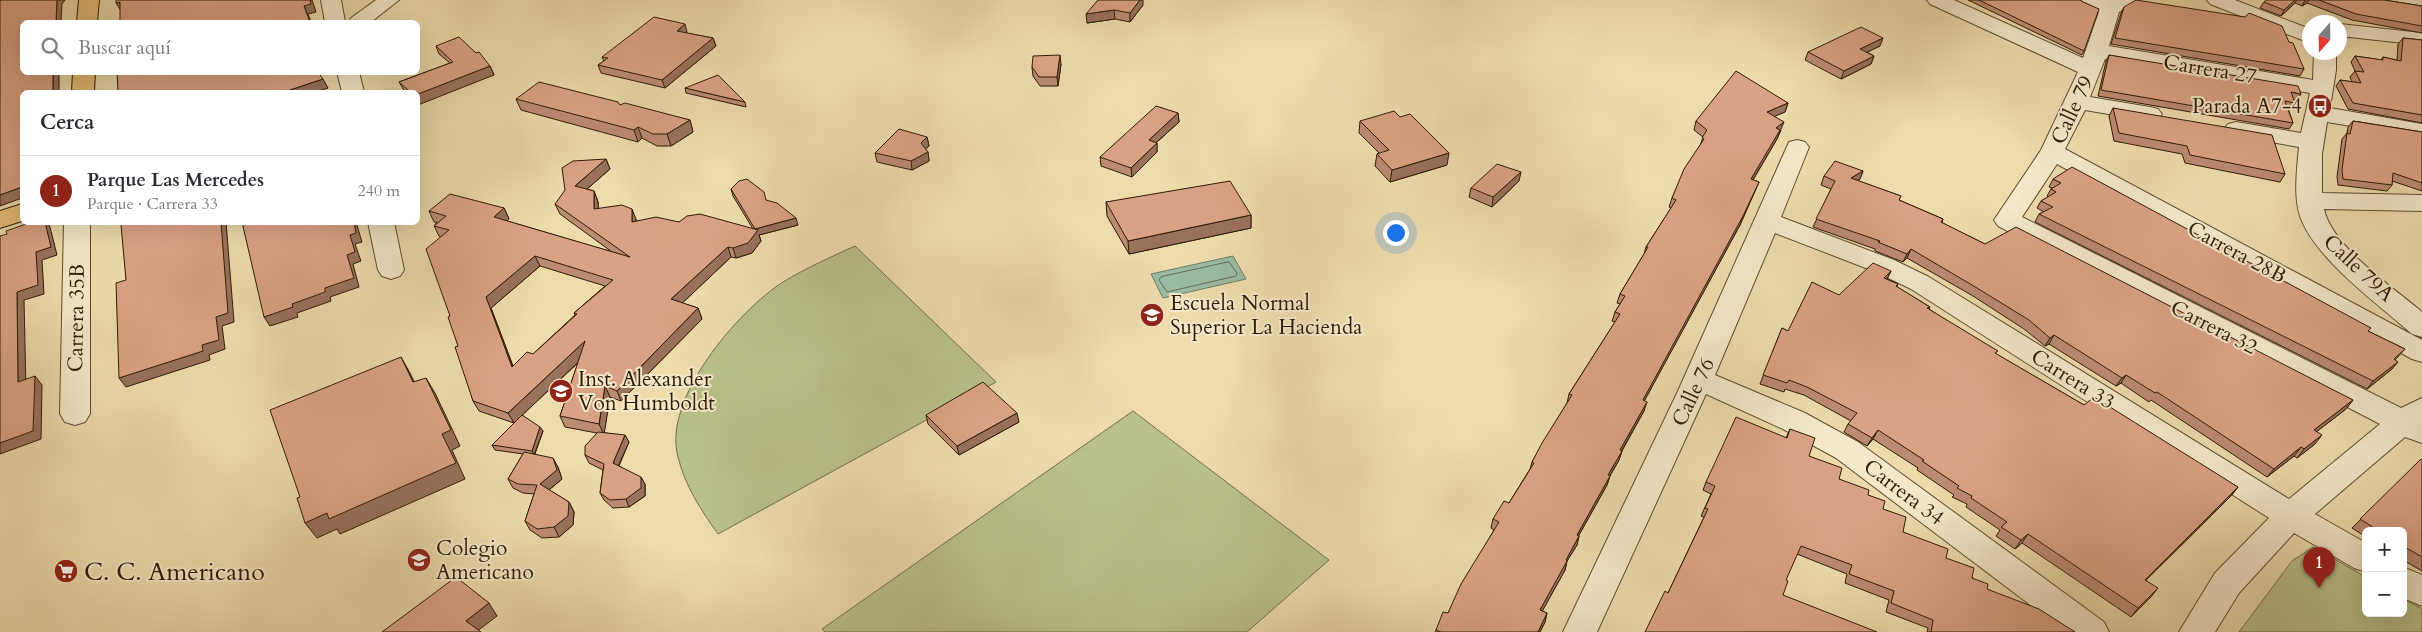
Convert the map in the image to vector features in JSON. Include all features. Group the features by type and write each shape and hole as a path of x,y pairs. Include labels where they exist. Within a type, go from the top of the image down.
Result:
{"main road":[{"path":"87,20 89,0"},
{"path":"83,90 84,75"},
{"path":"0,220 20,213"}],"street":[{"path":"331,0 335,20"},
{"path":"361,20 389,0"},
{"name":"Carrera 27","path":"1937,0 2094,61 2321,88"},
{"path":"2088,0 2119,4"},
{"path":"2217,0 2302,35"},
{"path":"2386,0 2422,5"},
{"name":"Calle 79","path":"2007,220 2052,152 2078,102 2119,4"},
{"path":"2347,31 2422,39"},
{"name":"Calle 79A","path":"2325,60 2311,142 2310,201 2313,218 2321,234 2422,327"},
{"path":"349,75 352,90"},
{"path":"2078,102 2174,118"},
{"path":"2316,113 2422,131"},
{"path":"2212,125 2311,142"},
{"name":"Calle 76","path":"1580,632 1700,380 1768,221 1797,147"},
{"name":"Carrera 28B","path":"2052,152 2422,352"},
{"path":"2310,201 2422,203"},
{"name":"Carrera 32","path":"2007,220 2415,421"},
{"name":"Carrera 33","path":"1768,221 1885,266 1920,283 2291,516 2362,558"},
{"name":"Carrera 35B","path":"75,414 77,225"},
{"path":"382,225 391,270"},
{"name":"Carrera 34","path":"1700,380 1794,421 1847,450 2092,632"},
{"path":"2196,632 2227,583 2291,516 2415,421"},
{"path":"2407,583 2422,592"}],"shaded area":[{"path":"855,246 996,382 718,534 689,488 678,457 676,434 681,409 692,384 726,335 745,313 765,295 801,272"},
{"path":"1133,411 1329,560 1247,632 825,632 822,629"},
{"path":"2313,547 2362,575 2362,617 2407,617 2407,600 2422,609 2422,632 2239,632 2292,561"}],"water":[{"path":"1233,256 1246,279 1163,298 1151,274"}],"building":[{"path":"0,0 57,0 56,20 20,20 20,75 53,75 53,90 20,90 20,188 0,195"},
{"path":"116,0 310,0 311,4 304,6 309,20 120,20 120,2 116,3"},
{"path":"1098,0 1140,0 1130,13 1114,10 1086,14"},
{"path":"1979,0 2081,0 2099,9 2084,51"},
{"path":"2136,0 2245,17 2249,13 2282,26 2289,42 2293,43 2304,69 2115,38 2124,7"},
{"path":"2266,0 2295,0 2284,10 2264,2"},
{"path":"2319,0 2384,0 2422,6 2422,26 2356,14"},
{"path":"654,17 685,24 677,31 713,38 662,80 598,65 608,58 602,57"},
{"path":"1861,27 1883,38 1860,49 1874,56 1844,71 1808,52"},
{"path":"459,37 476,53 479,52 490,66 420,93 420,90 408,90 399,82 453,62 436,46"},
{"path":"2403,38 2422,40 2422,115 2353,103 2340,80 2361,83 2355,71 2364,72 2355,56 2383,60 2383,57 2401,61"},
{"path":"1060,55 1057,77 1039,77 1032,67 1033,56"},
{"path":"2109,55 2298,86 2301,94 2291,92 2295,103 2285,101 2293,123 2101,90"},
{"path":"1736,71 1788,103 1767,112 1784,122 1776,128 1780,130 1751,179 1759,182 1743,216 1643,400 1647,402 1620,450 1622,451 1608,475 1610,476 1577,535 1579,536 1567,561 1540,610 1547,613 1538,632 1441,632 1436,630 1443,612 1448,613 1461,584 1499,522 1493,519 1504,501 1509,503 1534,463 1532,462 1542,443 1572,395 1569,394 1620,314 1615,312 1625,296 1620,294 1648,247 1646,247 1676,200 1672,198 1684,169 1704,139 1702,138 1707,130 1696,121"},
{"path":"117,75 320,75 323,79 290,90 118,90"},
{"path":"718,75 745,102 685,88"},
{"path":"539,82 618,102 620,105 625,103 690,120 667,134 653,134 638,127 634,130 516,99"},
{"path":"1156,106 1178,113 1149,140 1157,143 1131,168 1100,157"},
{"path":"2113,108 2272,135 2285,174 2190,155 2187,146 2119,133"},
{"path":"1394,111 1400,117 1410,114 1449,153 1392,170 1377,154 1389,150 1360,121"},
{"path":"2353,121 2422,132 2422,183 2393,173 2392,185 2343,179 2342,170 2347,133 2350,134"},
{"path":"899,129 927,137 921,143 928,152 911,161 875,153"},
{"path":"606,159 575,186 594,191 594,209 622,205 632,209 632,222 656,217 679,222 687,216 700,214 758,230 748,243 733,248 728,247 671,299 698,308 617,391 605,386 599,424 560,416 585,341 508,413 473,401 455,347 458,346 448,317 450,316 426,249 449,230 434,226 446,216 429,211 450,194 504,208 494,217 630,257 555,204 565,190 562,168 573,161","holes":["535,256 613,280 574,313 577,314 533,354 527,352 512,367 486,297"]},
{"path":"1835,161 1863,171 1851,178 1901,196 1899,200 1943,219 1941,222 1985,244 2016,227 2353,400 2314,430 2322,435 2304,449 2301,447 2274,469 2157,392 2155,393 2126,375 2122,378 2054,335 2050,338 2029,320 1911,249 1907,254 1878,242 1880,241 1816,219 1835,181 1824,176"},
{"path":"1497,164 1521,172 1493,197 1471,188"},
{"path":"2072,167 2371,328 2368,331 2405,349 2394,359 2398,362 2373,381 2039,214 2053,207 2041,201 2056,192 2051,189 2061,183 2053,179"},
{"path":"747,179 764,192 766,200 777,203 796,218 755,229 731,189 739,181"},
{"path":"1230,181 1251,215 1128,241 1106,202"},
{"path":"23,225 46,225 51,247 36,252 38,285 17,292 18,382 35,376 33,431 0,443 0,236 7,234 6,231"},
{"path":"121,225 221,225 228,313 216,317 219,340 202,345 203,351 119,378 116,283 126,280"},
{"path":"243,225 355,225 356,233 350,235 355,252 347,255 354,278 325,288 325,292 292,304 293,307 264,317"},
{"path":"1873,263 1891,271 1884,278 1898,284 1896,286 1930,307 1927,308 1998,351 1995,353 2084,405 2094,397 2238,487 2145,580 2158,588 2138,608 2028,534 2021,540 2001,527 2007,522 1971,498 1972,496 1957,488 1959,486 1922,461 1924,460 1878,430 1872,438 1848,424 1857,413 1807,387 1789,380 1787,383 1763,375 1782,328 1788,331 1812,282 1839,295"},
{"path":"401,357 413,382 426,378 451,430 442,434 456,463 329,519 327,513 305,523 297,498 300,497 270,410"},
{"path":"983,382 1017,413 957,446 926,415"},
{"path":"522,415 540,427 532,451 492,445"},
{"path":"1736,417 1787,438 1790,429 1815,438 1809,456 1842,468 1839,479 1869,490 1868,495 1885,501 1883,509 1906,517 1903,532 1948,549 1946,558 1974,568 1972,578 1988,584 1987,589 2039,609 2075,632 1931,632 1933,620 1891,603 1894,591 1849,574 1852,565 1801,546 1786,580 1788,581 1783,595 1877,632 1645,632 1665,591 1668,593 1708,509 1705,508 1715,486 1706,482"},
{"path":"598,432 625,435 613,463 641,477 641,488 626,499 610,500 600,493 604,464 585,455 585,446"},
{"path":"524,452 553,458 557,470 540,484 569,502 568,516 554,527 537,529 525,521 537,485 518,484 508,479"},
{"path":"2422,460 2422,557 2407,548 2407,527 2373,527 2360,519"},
{"path":"456,577 489,603 466,621 481,632 382,632"}],"place":[{"name":"Parada A7-4","path":"2320,106"},
{"name":"Escuela Normal Superior La Hacienda","path":"1152,315"},
{"name":"Inst. Alexander Von Humboldt","path":"561,391"},
{"name":"Colegio Americano","path":"419,560"},
{"name":"C. C. Americano","path":"66,571"},
{"name":"Parque Las Mercedes","path":"2319,588"}]}
